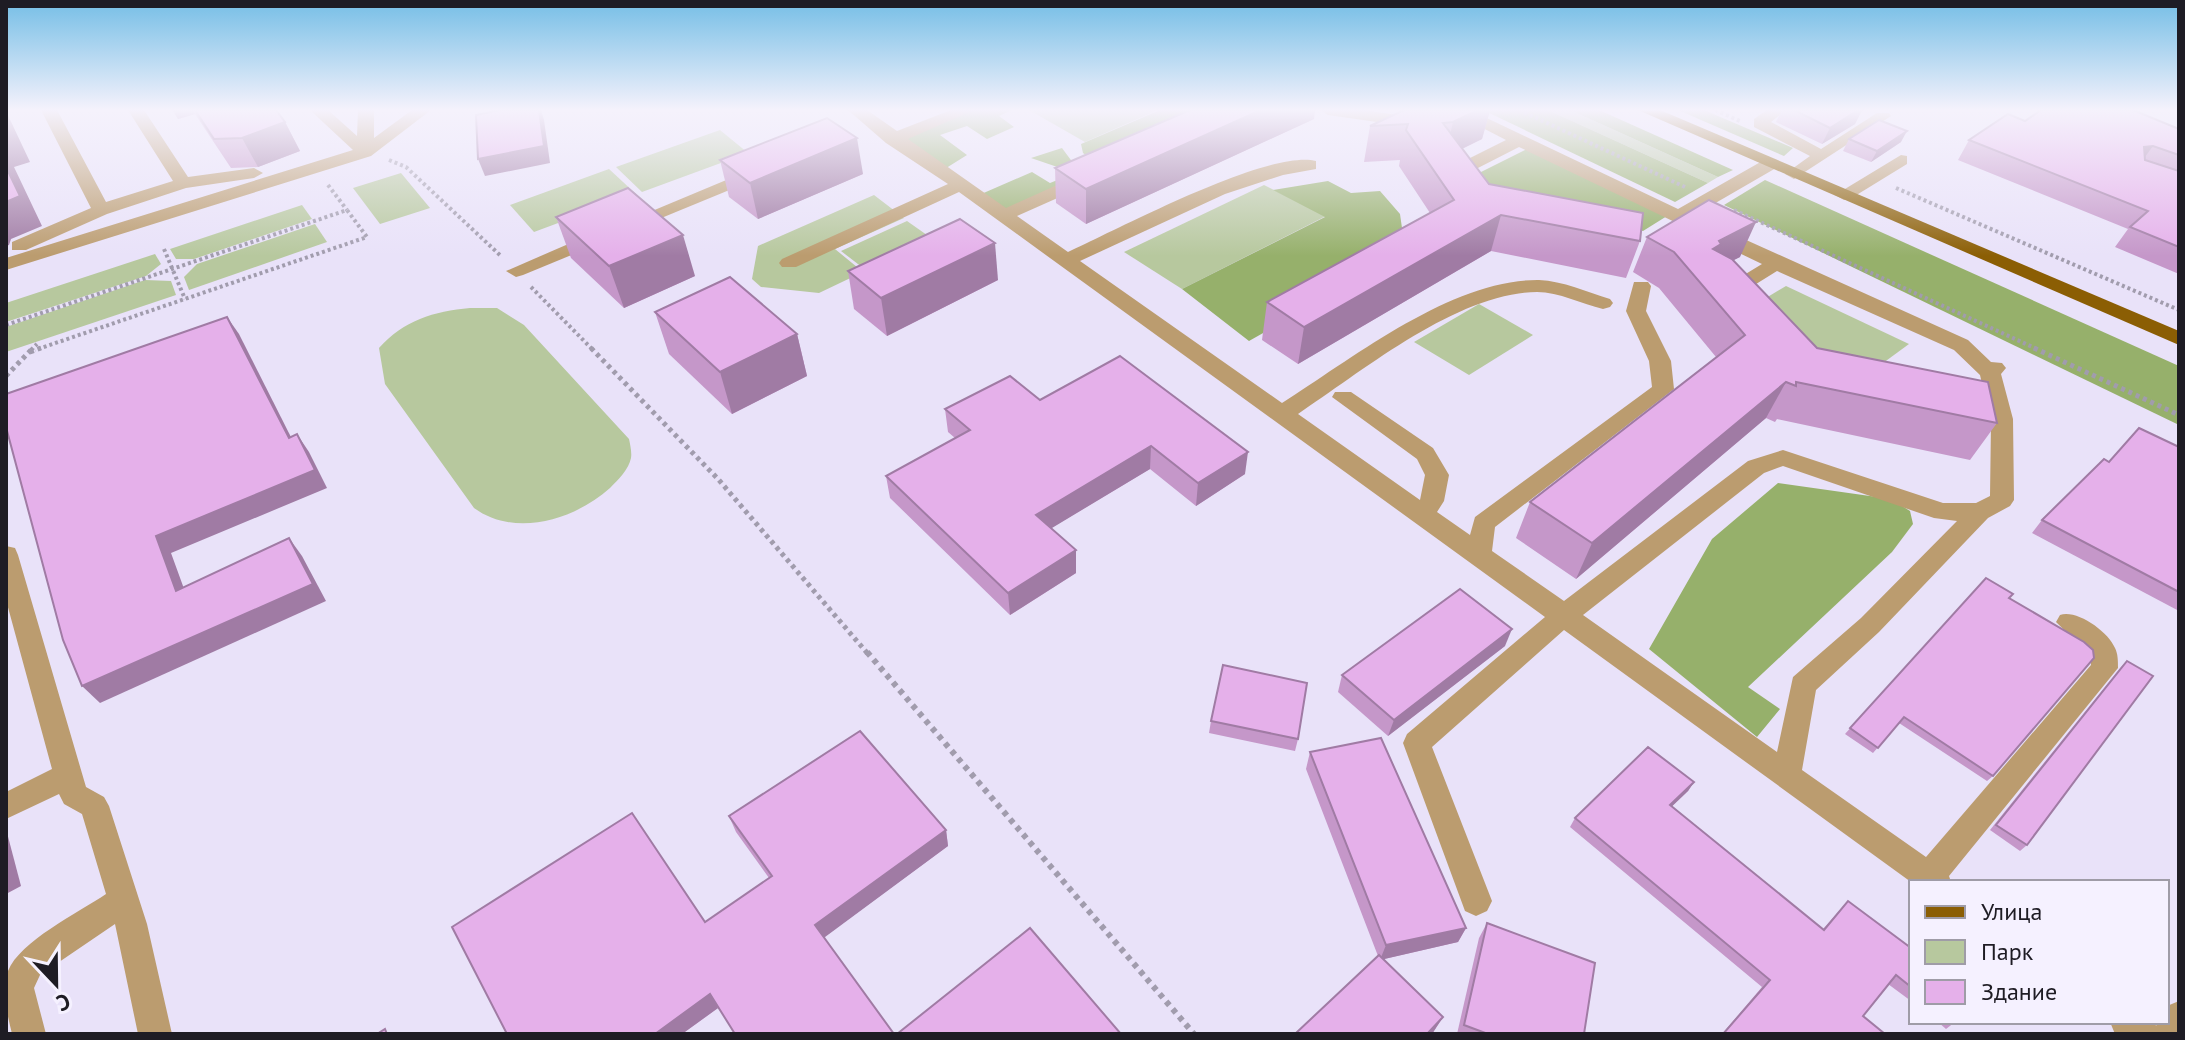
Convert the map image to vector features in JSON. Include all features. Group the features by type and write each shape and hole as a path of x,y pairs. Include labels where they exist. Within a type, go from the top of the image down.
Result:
{"main road":[{"path":"1757,159 2179,339"}],"street":[{"path":"74,159 101,210"},
{"path":"167,159 183,183"},
{"path":"6,252 101,210 183,183 249,175 301,159"},
{"path":"6,264 344,159"},
{"path":"919,159 1787,773 1933,880 2105,668 2103,650 2069,622"},
{"path":"1483,159 1464,168 1489,204"},
{"path":"1558,159 1776,263 1961,345 1992,370 2002,419 2002,500 1980,512 1870,625 1803,685 1787,773"},
{"path":"1794,174 1818,159"},
{"path":"1844,195 1901,160"},
{"path":"1680,216 1770,164"},
{"path":"516,271 772,165"},
{"path":"1064,261 1249,178 1285,167 1310,165"},
{"path":"1001,217 1099,173"},
{"path":"789,263 958,186"},
{"path":"1747,315 1728,293 1776,263"},
{"path":"1280,415 1459,304 1519,287 1541,286 1603,303"},
{"path":"1479,556 1484,523 1663,389 1660,361 1636,311 1641,286"},
{"path":"1343,397 1425,454 1437,475 1432,501 1421,515"},
{"path":"1973,411 2002,419"},
{"path":"1476,901 1417,743 1563,616 1756,467 1783,458 1942,512 1980,512"},
{"path":"6,555 74,795 94,806 124,900 155,1034"},
{"path":"6,806 69,775"},
{"path":"29,1034 17,987 29,964 124,900"},
{"path":"2170,1034 2179,1018"}],"path":[{"path":"383,159 406,167 516,271 718,479 1194,1034"},
{"path":"1623,159 2179,415"},
{"path":"1873,178 2179,310"},
{"path":"6,325 347,210 367,237 30,352"},
{"path":"164,249 185,299"},
{"path":"6,376 37,344"}],"green space":[{"path":"640,159 733,159 642,192 616,167"},
{"path":"927,159 961,159 943,170"},
{"path":"1033,159 1070,159 1079,171 1096,163 1090,159 1121,159 1001,212 979,195 1032,172 1050,183 1075,173"},
{"path":"1508,159 1550,159 1667,216 1643,231 1598,219 1506,213 1479,173"},
{"path":"1584,159 1654,159 1708,183 1675,202"},
{"path":"1654,159 1677,159 1718,177 1708,183"},
{"path":"1677,159 1707,159 1733,170 1718,177"},
{"path":"609,169 636,194 534,232 510,205"},
{"path":"401,173 430,208 380,224 353,188"},
{"path":"1765,180 2179,366 2179,425 1724,205"},
{"path":"1328,181 1351,193 1380,191 1400,214 1403,235 1359,279 1249,341 1182,289 1325,217 1273,190"},
{"path":"1264,185 1326,216 1182,289 1124,252"},
{"path":"874,195 904,218 835,249 863,272 819,293 761,287 752,279 758,246"},
{"path":"302,205 312,219 194,259 176,259 170,249"},
{"path":"907,221 934,240 867,271 841,251"},
{"path":"315,224 327,242 189,290 184,277 197,264"},
{"path":"155,254 161,264 146,276 6,322 6,303"},
{"path":"145,280 171,281 176,295 6,352 6,327"},
{"path":"1786,286 1909,344 1879,366 1793,344 1756,304"},
{"path":"1479,304 1533,335 1469,375 1414,342"},
{"path":"470,308 497,308 524,325 629,439 631,456 628,466 613,485 596,499 579,509 544,521 507,522 490,517 474,508 385,384 379,348 388,339 420,319"},
{"path":"1778,483 1891,499 1910,511 1913,524 1892,552 1748,687 1780,709 1757,737 1649,649 1712,539"}],"building":[{"path":"724,159 808,159 750,183 720,160"},
{"path":"1077,159 1153,159 1086,189 1055,168"},
{"path":"1426,159 1470,159 1489,184 1643,213 1640,241 1501,215 1304,327 1267,302 1454,200"},
{"path":"2016,159 2145,159 2179,171 2179,247 2130,227 2148,211"},
{"path":"6,167 20,196 6,202"},
{"path":"628,188 683,235 609,266 556,217"},
{"path":"1709,200 1756,222 1719,241 1721,244 1713,249 1732,259 1817,348 1988,382 1997,423 1786,382 1592,543 1530,502 1745,335 1674,252 1647,237"},
{"path":"960,219 995,243 881,298 848,271"},
{"path":"730,277 797,334 720,372 655,312"},
{"path":"227,317 289,438 297,434 315,470 156,536 176,591 289,538 313,584 82,686 63,640 6,427 6,394"},
{"path":"1120,356 1248,452 1198,483 1151,446 1036,515 1076,550 1008,593 886,476 970,430 945,409 1010,376 1040,400"},
{"path":"2139,428 2179,447 2179,592 2042,520 2104,459 2109,462"},
{"path":"1986,578 2013,594 2009,598 2084,642 2093,650 2094,658 1993,776 1904,717 1878,748 1850,728"},
{"path":"1460,589 1512,629 1394,720 1342,675"},
{"path":"2127,661 2153,676 2027,845 1996,825"},
{"path":"1223,665 1307,683 1298,739 1211,721"},
{"path":"860,731 946,830 815,925 894,1034 735,1034 710,994 655,1034 507,1034 452,927 632,813 705,922 772,876 729,816"},
{"path":"1381,738 1466,928 1386,945 1310,752"},
{"path":"1648,747 1694,782 1670,805 1824,930 1848,901 1909,947 1909,985 1896,975 1863,1016 1885,1034 1723,1034 1770,980 1575,818"},
{"path":"1487,923 1595,963 1584,1034 1488,1034 1464,1025"},
{"path":"1030,928 1121,1034 897,1034"},
{"path":"1379,955 1443,1017 1427,1034 1296,1033"}]}
